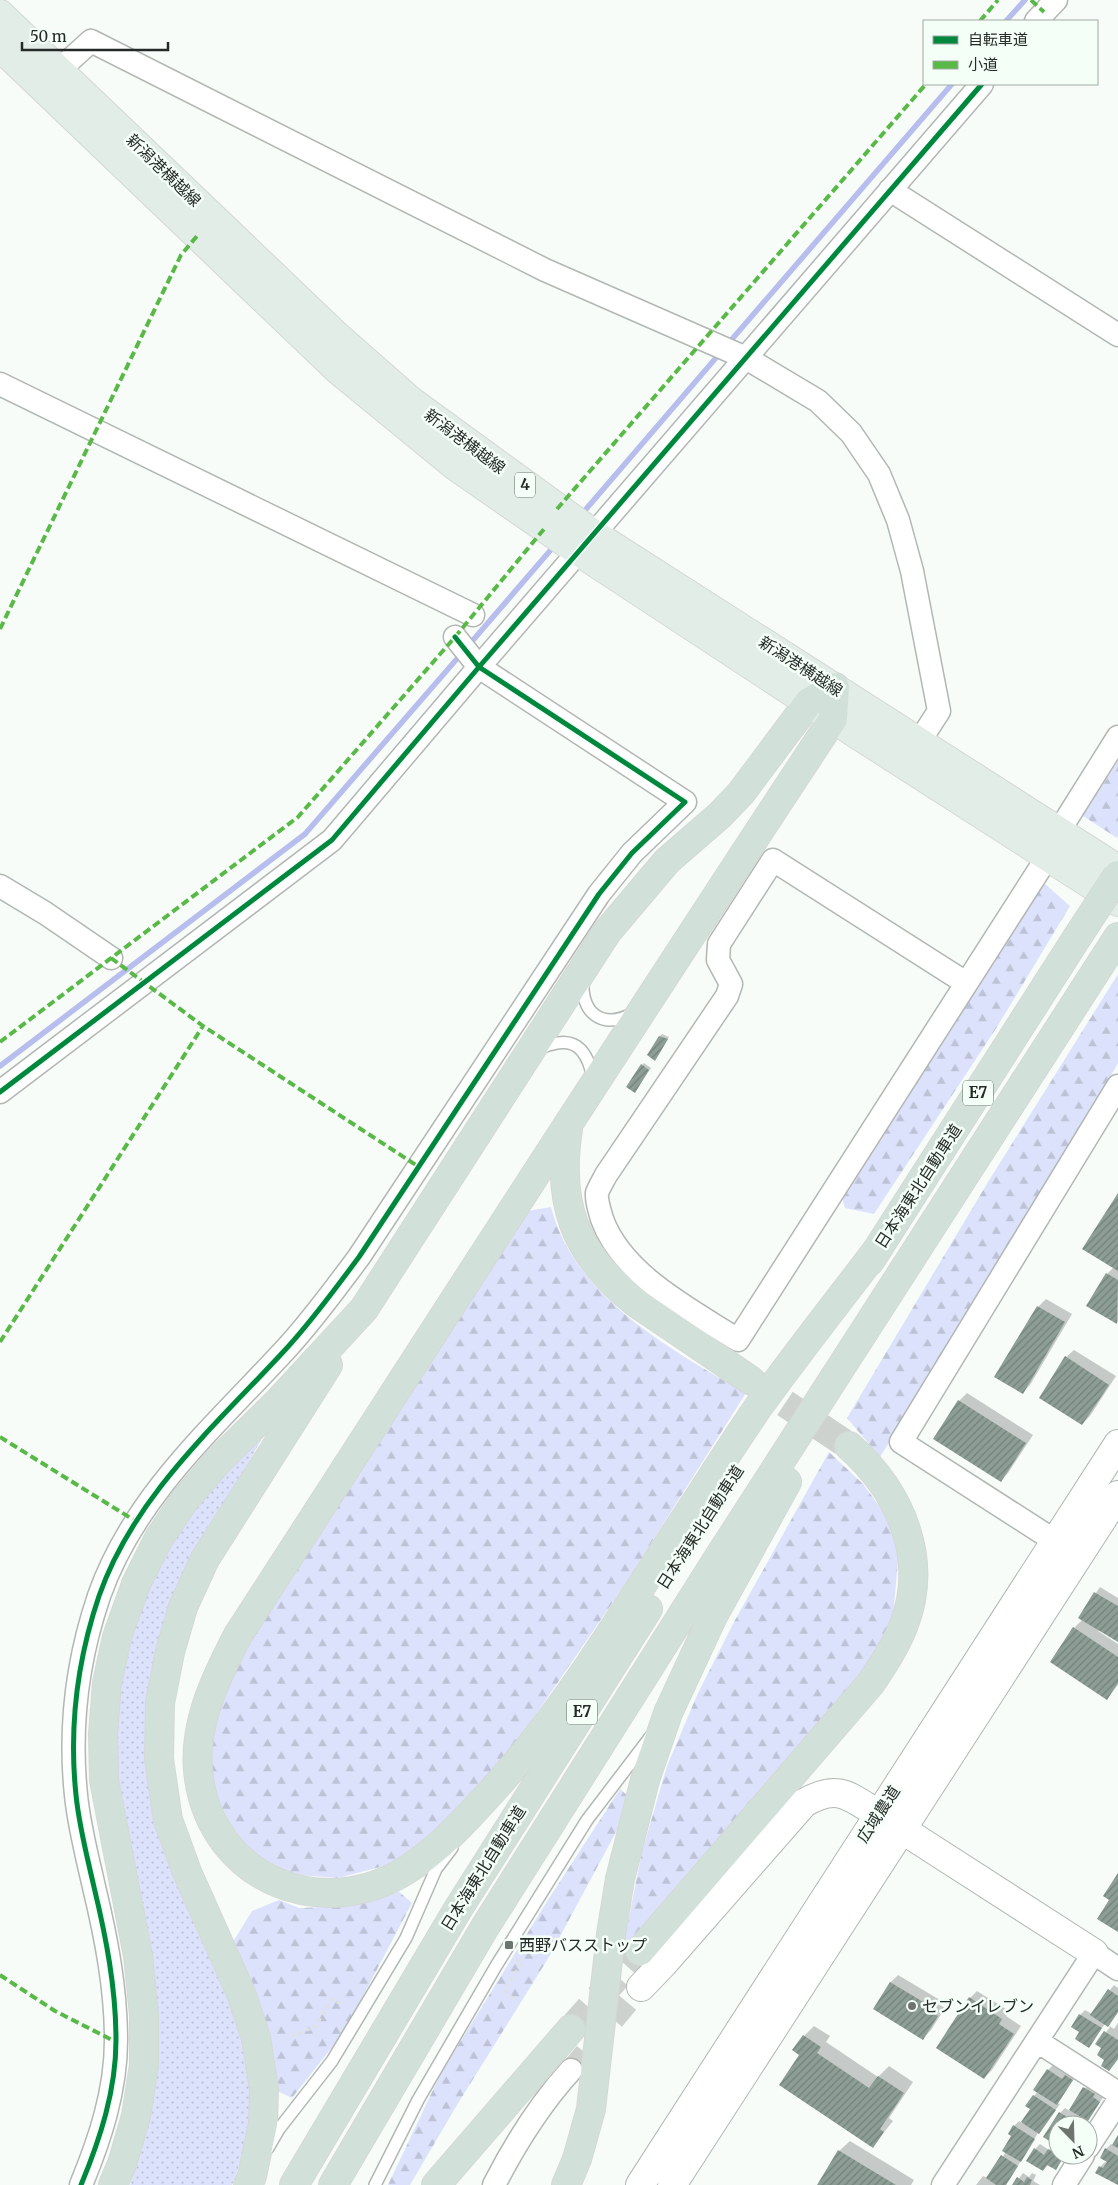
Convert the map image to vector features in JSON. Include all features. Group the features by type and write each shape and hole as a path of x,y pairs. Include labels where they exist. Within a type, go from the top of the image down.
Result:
{"highway":[{"path":"250,2180 263,2124 264,2098 256,2038 241,1994 186,1872 168,1820 159,1758 160,1703 170,1652 181,1616 205,1559 607,932 667,861 720,815 741,793 809,702 834,687"},
{"path":"834,687 832,719 642,1009 570,1124 238,1635 214,1683 204,1710 198,1745 198,1777 206,1813 225,1844 250,1869 279,1884 309,1893 340,1894 377,1886 408,1869 452,1834 495,1789 554,1717 759,1406 880,1246"},
{"name":"日本海東北自動車道","path":"294,2185 528,1795 1118,875"},
{"name":"日本海東北自動車道","path":"333,2185 486,1927 715,1563 1112,947"},
{"path":"570,1124 565,1150 565,1192 569,1214 590,1258 618,1289 635,1302 750,1380"},
{"path":"566,2185 577,2159 591,2110 611,1934 620,1880 645,1780 668,1713 713,1616 911,1258"},
{"path":"113,2185 122,2164 136,2116 144,2057 144,2015 138,1956 104,1780 102,1734 107,1683 117,1637 136,1584 159,1538 184,1501 219,1460 278,1402 364,1309"},
{"path":"640,1951 871,1683 891,1654 904,1626 911,1601 914,1575 912,1550 905,1523 896,1501 880,1477 849,1446"},
{"path":"436,2185 571,2029"}],"main road":[{"name":"新潟港横越線","path":"0,14 336,335 411,401 587,543 832,719 1118,902"},
{"name":"新潟港横越線","path":"0,47 339,371 455,466 834,687 1118,869"}],"street":[{"path":"1037,20 1056,0"},
{"path":"59,70 91,41 545,270 746,358 818,402 850,433 879,474 898,520 912,571 939,711 919,742"},
{"path":"0,1092 332,840 981,85"},
{"path":"890,190 1118,335"},
{"path":"0,384 473,615"},
{"path":"81,2185 97,2146 111,2094 116,2042 114,1997 106,1940 84,1843 76,1796 73,1740 75,1691 100,1595 121,1549 150,1501 186,1453 285,1350 320,1309 360,1257 599,894 632,853 684,802 479,667 455,637"},
{"path":"1059,831 1118,737"},
{"path":"966,983 773,860 719,944 718,960 731,984 727,996 606,1175 597,1194 599,1211 608,1236 632,1265 670,1296 738,1340 1048,856"},
{"path":"0,886 45,913 111,958"},
{"path":"1078,1556 901,1442 1118,1086"},
{"name":"広域農道","path":"640,2185 1118,1444"},
{"name":"広域農道","path":"672,2185 1118,1495"},
{"path":"641,1987 804,1803 812,1798 839,1792 847,1794 1118,1969"},
{"path":"943,2185 1094,1953"},
{"path":"1037,2041 1118,2093"},
{"path":"494,2185 507,2159 538,2111 571,2070"},
{"path":"1098,2132 1118,2101"},
{"path":"1073,2182 1079,2165"}],"lane":[{"path":"583,968 584,1000 589,1010 598,1018 611,1021 624,1018 642,1009"},
{"path":"520,1066 542,1047 569,1042 581,1049 588,1059 594,1085"},
{"path":"375,2185 418,2100 496,1966 587,1820 668,1713"},
{"path":"250,2180 278,2129 332,2061 406,1938 436,1869 495,1789"}],"path":[{"path":"511,1956 522,1962 504,1990 516,2001"},
{"path":"291,2036 315,2027 332,1999 344,2006"}],"green space":[{"path":"1118,761 1118,836 1117,838 1083,816"},
{"path":"1045,884 1070,906 997,1027 874,1214 845,1208 840,1190 1013,922"},
{"path":"1118,974 1118,1063 1045,1194 880,1457 847,1418 988,1182"},
{"path":"551,1207 563,1239 581,1268 603,1294 629,1318 657,1339 746,1393 626,1583 528,1726 478,1789 429,1838 388,1865 338,1878 297,1875 268,1866 234,1835 215,1792 209,1754 223,1695 249,1643 294,1569 527,1211"},
{"path":"265,1433 232,1492 148,1733 246,2037 254,2106 237,2173 232,2185 130,2185 151,2115 159,2054 147,1966 125,1854 112,1724 127,1642 152,1567 217,1475"},
{"path":"829,1452 863,1484 891,1522 899,1550 893,1616 867,1671 661,1911 623,1947 642,1852 667,1766 698,1693 734,1622"},
{"path":"620,1789 629,1797 623,1819 549,1957 457,2105 410,2185 388,2185 441,2073 546,1903"},
{"path":"396,1889 412,1903 344,2032 292,2098 271,2088 233,1942 252,1911 279,1900 299,1908 352,1906"}],"building":[{"path":"659,1036 668,1039 655,1061 647,1055"},
{"path":"641,1064 649,1070 635,1093 626,1087"},
{"path":"1118,1193 1118,1271 1082,1249"},
{"path":"1106,1273 1118,1280 1117,1324 1086,1306"},
{"path":"1037,1306 1065,1322 1023,1394 994,1377"},
{"path":"1065,1356 1109,1385 1082,1425 1039,1398"},
{"path":"958,1400 1026,1443 1001,1482 933,1439"},
{"path":"1094,1592 1118,1606 1118,1642 1078,1618"},
{"path":"1073,1627 1118,1657 1118,1683 1107,1700 1050,1662"},
{"path":"1118,1873 1118,1932 1097,1919 1109,1900 1103,1896"},
{"path":"890,1982 933,2008 931,2012 938,2016 923,2040 873,2009"},
{"path":"1108,1989 1118,1996 1118,2012 1108,2027 1090,2015"},
{"path":"969,1997 1002,2019 999,2024 1014,2034 984,2079 936,2048"},
{"path":"1079,2014 1102,2028 1089,2048 1075,2039 1079,2032 1071,2027"},
{"path":"1104,2031 1118,2040 1118,2059 1109,2071 1101,2066 1104,2060 1097,2055 1101,2048 1095,2044"},
{"path":"803,2035 821,2047 817,2053 869,2088 878,2076 904,2093 880,2129 884,2132 873,2148 779,2085 799,2055 792,2050"},
{"path":"1047,2069 1062,2079 1065,2075 1073,2080 1057,2105 1033,2090"},
{"path":"1083,2087 1095,2094 1093,2097 1100,2102 1092,2115 1078,2115 1069,2110"},
{"path":"1033,2095 1056,2110 1052,2115 1048,2115 1048,2121 1039,2134 1021,2122 1030,2109 1025,2106"},
{"path":"1013,2125 1035,2139 1021,2162 1002,2151 1011,2136 1008,2134"},
{"path":"1048,2129 1048,2140 1043,2137"},
{"path":"1118,2135 1118,2148 1112,2145"},
{"path":"1034,2148 1044,2155 1048,2149 1048,2165 1059,2165 1056,2170 1047,2165 1043,2171 1026,2161"},
{"path":"1105,2148 1118,2156 1118,2185 1095,2173 1099,2166 1103,2168 1107,2162 1100,2158"},
{"path":"838,2150 896,2185 817,2185"},
{"path":"1001,2155 1018,2166 1006,2185 996,2185 986,2178"},
{"path":"1017,2177 1024,2182 1027,2177 1032,2180 1030,2185 1012,2185"}],"waterway":[{"path":"1007,20 1025,0"},
{"path":"727,345 951,85"},
{"path":"581,515 721,352"},
{"path":"468,646 555,545"},
{"path":"0,1066 305,834 462,653"}],"tunnel":[{"path":"750,1380 849,1446"},
{"path":"571,2029 640,1951"},
{"path":"571,2070 641,1987"}],"marked path":[{"path":"981,20 998,0"},
{"path":"1031,0 1044,12"},
{"path":"557,509 925,85"},
{"path":"0,629 181,255 197,236"},
{"path":"0,1042 298,817 455,637 544,529"},
{"path":"111,958 203,1026 419,1167"},
{"path":"0,1342 203,1026"},
{"path":"0,1437 137,1522"},
{"path":"0,1975 55,2011 116,2042"}],"cycle path":[{"path":"0,1092 332,840 981,85"},
{"path":"81,2185 106,2114 110,2096 115,2059 116,2021 110,1963 77,1807 74,1770 74,1720 80,1670 91,1620 114,1560 133,1526 179,1464 295,1339 332,1293 359,1257 599,894 632,853 685,802 479,667 455,637"}],"place":[{"name":"西野バスストップ","path":"509,1945"},
{"name":"セブンイレブン","path":"912,2006"}]}
